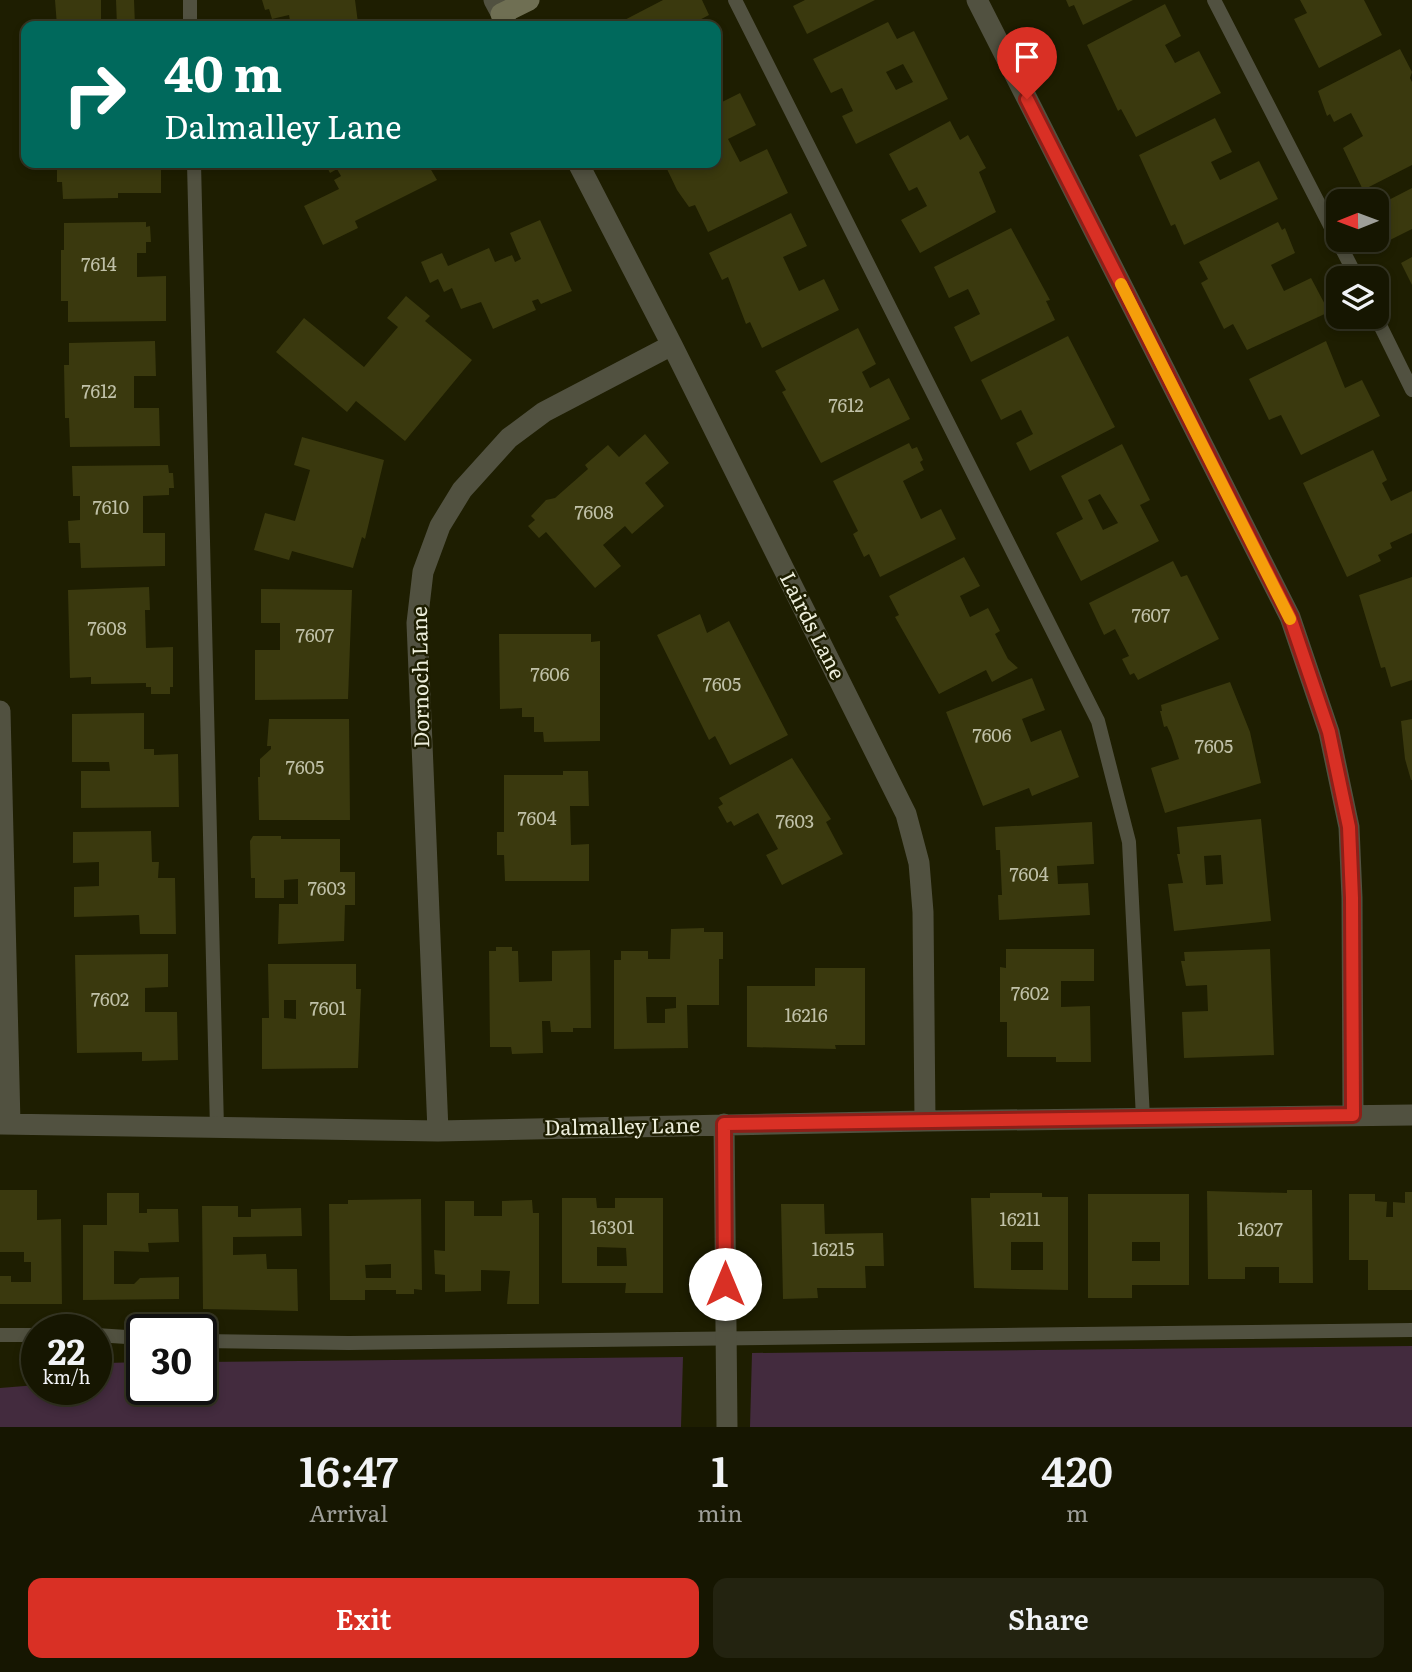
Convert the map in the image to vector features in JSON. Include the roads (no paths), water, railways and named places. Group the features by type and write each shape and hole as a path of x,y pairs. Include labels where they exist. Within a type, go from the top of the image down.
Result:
{"street":[{"path":"501,13 529,0"},
{"path":"977,0 1290,617 1329,732 1349,827 1353,1115"},
{"name":"Lairds Lane","path":"581,168 906,814 919,863 923,912 925,1121"},
{"name":"Dornoch Lane","path":"438,1131 417,623 423,572 440,527 462,489 509,438 544,412 672,345"},
{"path":"0,711 5,1124"},
{"name":"Dalmalley Lane","path":"5,1124 438,1131 724,1124 1412,1115"},
{"path":"724,1124 727,1427"}],"lane":[{"path":"190,0 190,21"},
{"path":"736,0 1098,721 1129,842 1143,1118"},
{"path":"1214,0 1351,266"},
{"path":"194,168 218,1129"},
{"path":"1382,329 1412,390"},
{"path":"217,1341 349,1343 1412,1330"},
{"path":"0,1335 21,1335"}]}
